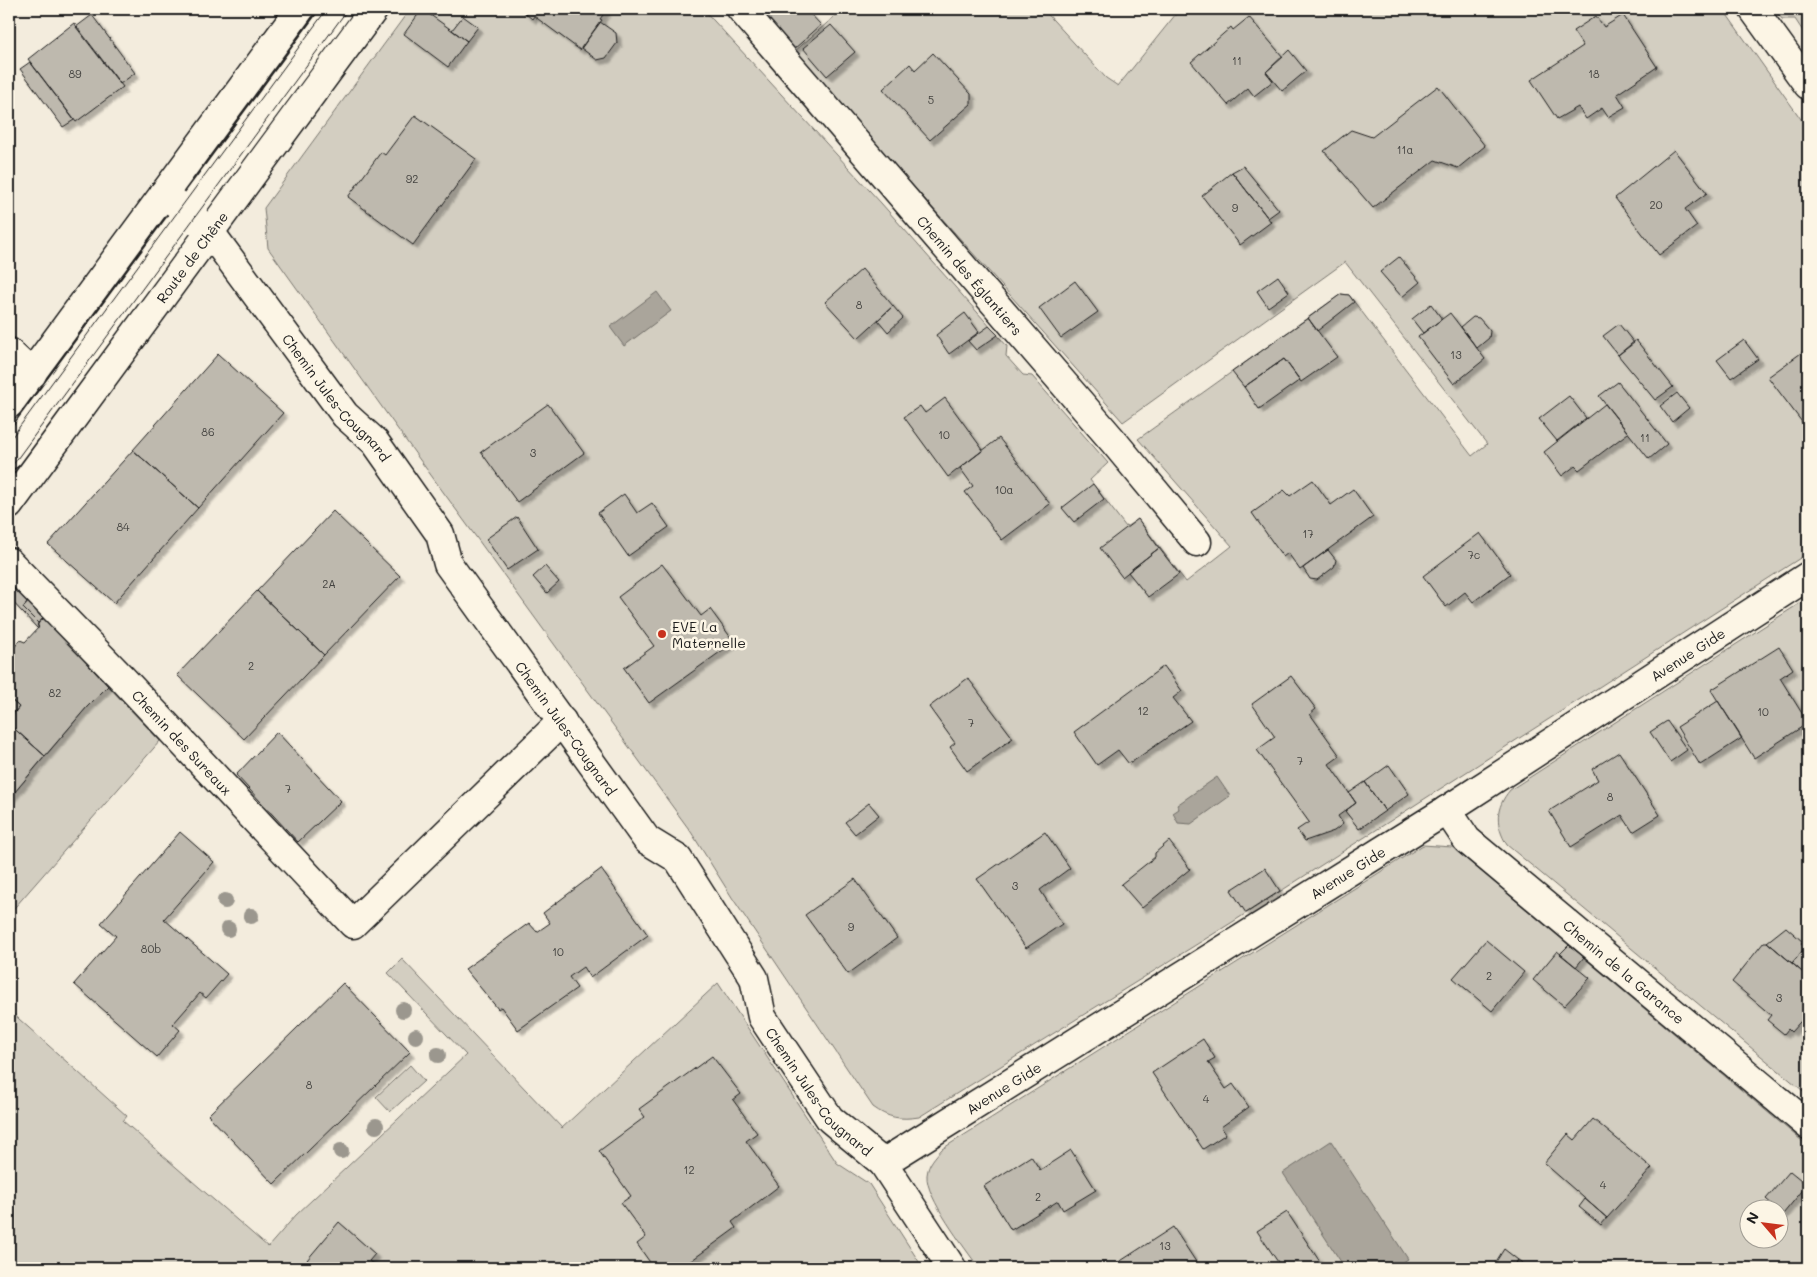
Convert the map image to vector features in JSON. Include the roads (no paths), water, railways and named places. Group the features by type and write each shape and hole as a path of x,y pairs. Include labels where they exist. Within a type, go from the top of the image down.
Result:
{"street":[{"path":"9,404 300,9"},
{"path":"9,455 338,9"},
{"name":"Route de Chêne","path":"9,505 374,9"},
{"name":"Chemin des Églantiers","path":"741,9 1108,434 1197,542"},
{"path":"1753,9 1808,85"},
{"name":"Chemin Jules-Cougnard","path":"164,194 210,232 345,414 375,442 440,534 448,564 647,840 678,859 754,978 762,1017 830,1120 883,1164 952,1268"},
{"path":"9,352 32,374"},
{"name":"Chemin des Sureaux","path":"9,562 122,678 353,924 562,721"},
{"name":"Avenue Gide","path":"883,1164 1447,810 1808,576"},
{"name":"Chemin de la Garance","path":"1447,810 1467,840 1808,1126"}],"tram line":[{"path":"9,441 327,9"},
{"path":"9,470 348,9"}],"place":[{"name":"EVE La Maternelle","path":"662,634"}]}
